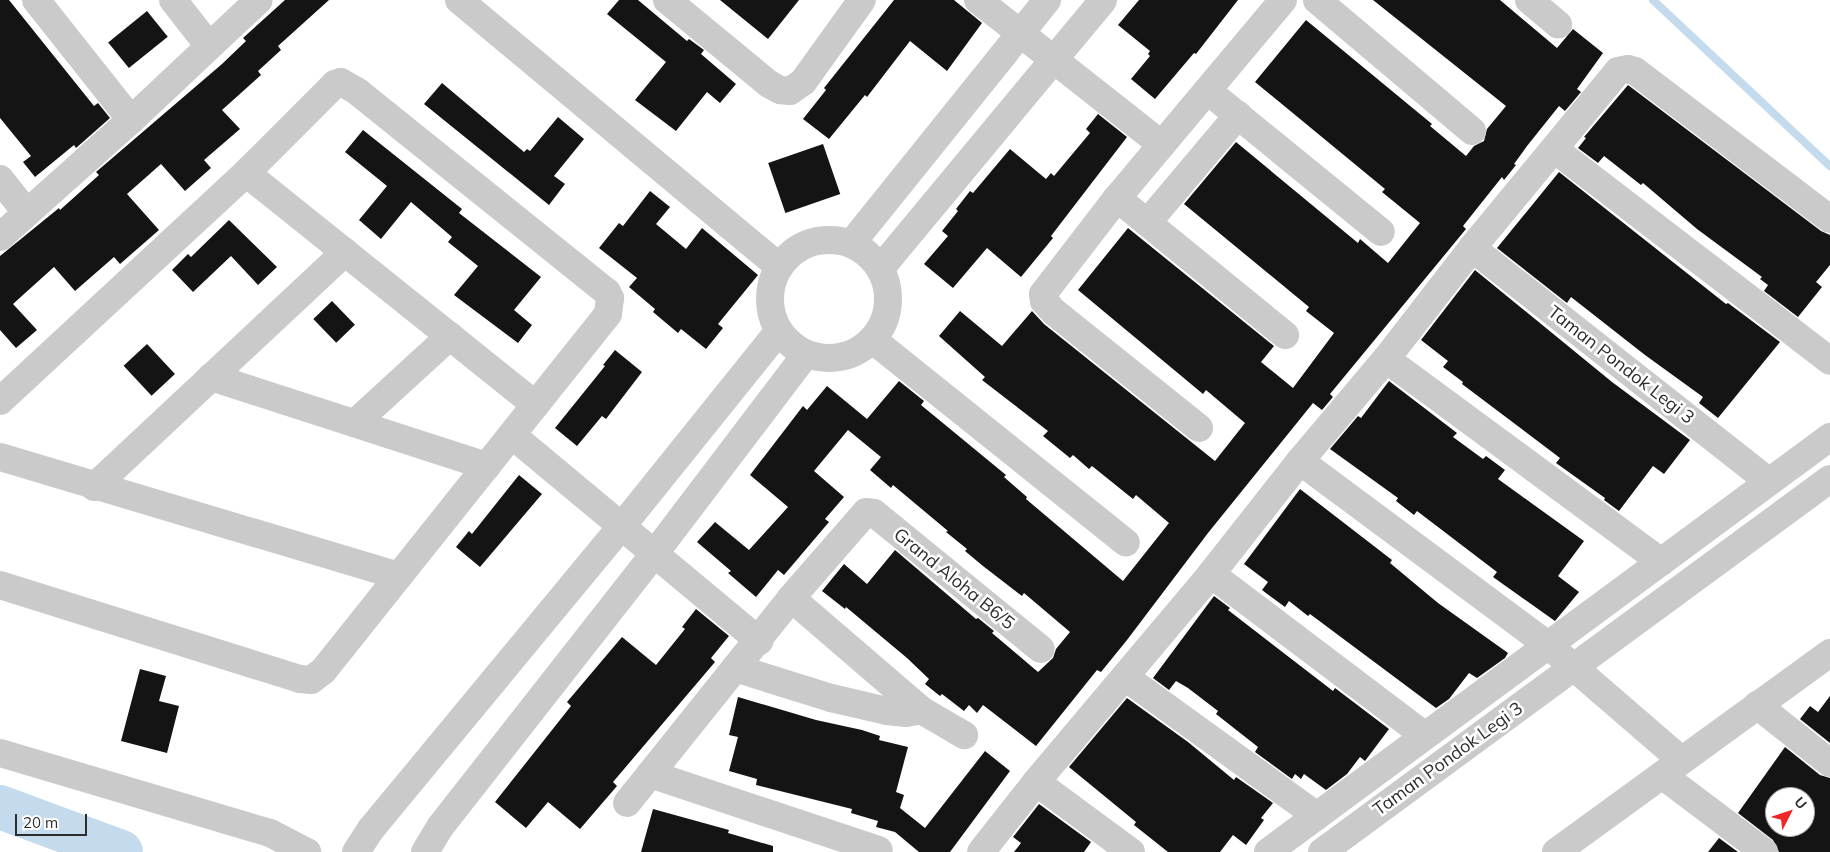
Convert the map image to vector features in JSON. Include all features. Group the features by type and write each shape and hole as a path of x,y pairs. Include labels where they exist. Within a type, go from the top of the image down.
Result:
{"street":[{"path":"36,0 132,120"},
{"path":"173,0 209,46"},
{"path":"1,234 132,120 259,0"},
{"path":"459,0 779,267"},
{"path":"667,0 769,84 780,90 790,91 803,82 862,0"},
{"path":"978,0 1162,145"},
{"path":"851,244 1047,0"},
{"path":"880,269 1103,0"},
{"path":"1199,428 1054,312 1044,301 1044,291 1117,198 1283,0"},
{"path":"1317,0 1472,130"},
{"path":"1529,0 1558,24"},
{"path":"981,852 1036,782 1211,574 1300,461 1386,359 1472,248 1618,71 1628,69 1830,219"},
{"path":"0,401 246,173 335,84 341,82 348,84 358,92 607,292 610,298 608,314 323,671 311,680 300,679 0,585"},
{"path":"1208,91 1381,232"},
{"path":"1148,222 1238,116"},
{"path":"1554,149 1830,361"},
{"path":"246,173 536,405"},
{"path":"0,179 26,212"},
{"path":"1117,198 1285,334"},
{"path":"835,240 851,244 868,254 880,269 886,283 888,313 874,340 854,354 830,359 806,354 791,345 779,331 772,316 769,299 772,283 779,267 789,255 803,246 818,241 835,240"},
{"name":"Taman Pondok Legi 3","path":"1472,248 1769,482"},
{"path":"94,486 344,252"},
{"path":"356,852 371,829 622,526 779,331"},
{"path":"355,423 450,336"},
{"path":"874,340 1126,543"},
{"path":"425,852 440,827 655,553 806,354"},
{"path":"1386,359 1661,562"},
{"path":"211,377 487,466"},
{"path":"512,435 759,641"},
{"name":"Taman Pondok Legi 3","path":"1268,852 1830,437"},
{"path":"0,456 94,486 399,576"},
{"path":"1300,461 1548,645 1573,667 1672,768 1764,852"},
{"name":"Taman Pondok Legi 3","path":"1322,852 1830,479"},
{"name":"Grand Aloha B6/5","path":"791,598 866,512 874,512 1041,650"},
{"name":"Taman Pondok Legi 3","path":"1211,574 1425,736"},
{"path":"627,803 735,668 759,641 791,598 921,710 964,735"},
{"path":"1562,850 1830,653"},
{"path":"735,668 831,698 887,711 906,713 921,710"},
{"path":"1125,677 1316,816"},
{"path":"1757,706 1830,763"},
{"path":"0,753 270,833 307,852"},
{"path":"650,774 879,850"},
{"path":"1036,782 1131,852"}],"building":[{"path":"0,0 9,0 94,106 98,103 110,118 76,148 74,145 35,177 23,162 31,156 0,118"},
{"path":"285,0 329,0 278,46 281,50 258,71 261,75 222,110 240,129 204,160 211,168 185,191 161,164 127,194 159,230 120,264 114,257 75,291 54,267 13,304 37,330 16,348 0,330 0,256 59,208 60,210 99,175 96,172 222,64 246,41 243,38"},
{"path":"619,0 638,0 687,41 689,39 704,50 701,54 736,84 720,103 707,92 676,131 635,100 666,62 607,14"},
{"path":"720,0 799,0 768,39"},
{"path":"894,0 954,0 982,23 947,71 910,41 867,97 865,95 829,139 803,119 826,90 824,88"},
{"path":"1139,0 1238,0 1196,54 1194,53 1155,99 1131,79 1150,56 1148,54 1150,51 1118,25"},
{"path":"1373,0 1500,0 1557,48 1573,29 1603,53 1577,89 1581,92 1565,111 1559,106 1527,146 1514,164 1516,165 1504,180 1502,177 1463,226 1466,229 1330,394 1333,397 1322,410 1313,403 1208,533 1127,640 1101,672 1097,670 1036,746 983,705 977,713 969,705 964,711 942,694 940,696 925,684 929,679 907,658 846,607 845,609 822,591 844,564 867,584 895,550 976,619 978,618 994,631 992,633 1038,672 1053,658 1056,649 1070,632 1024,593 1022,596 983,566 965,551 967,549 946,532 948,531 893,485 891,488 870,470 881,457 848,430 814,471 844,497 825,519 829,522 784,575 778,570 756,597 728,573 731,571 697,542 715,522 749,550 788,507 750,475 803,406 807,410 827,386 867,419 899,381 924,401 921,405 1006,475 1004,477 1027,497 1026,499 1123,581 1169,523 1136,495 1133,499 1092,466 1089,469 1073,455 1070,458 1043,436 1048,431 982,380 985,377 939,336 960,311 1002,346 1032,311 1044,324 1215,461 1245,423 1206,390 1203,394 1078,290 1128,228 1274,346 1261,362 1293,388 1334,333 1306,311 1309,307 1184,204 1236,142 1358,243 1360,239 1388,263 1420,223 1382,192 1385,189 1255,82 1306,20 1432,124 1430,126 1466,156 1474,146 1484,141 1487,129 1506,106"},
{"path":"147,11 168,37 129,68 108,42"},
{"path":"442,83 524,152 527,149 530,151 558,117 584,139 554,176 565,184 549,205 424,104"},
{"path":"1628,85 1821,231 1830,235 1830,265 1816,282 1822,287 1798,317 1764,291 1768,285 1760,279 1762,277 1697,229 1643,183 1641,185 1604,156 1598,163 1578,148 1586,138 1584,137"},
{"path":"1098,114 1127,137 1051,236 1053,238 1021,277 987,248 953,288 924,264 948,236 942,231 958,211 956,209 970,191 973,193 1010,149 1046,179 1051,173 1054,176 1090,133 1086,129"},
{"path":"363,130 462,209 459,213 541,277 514,310 532,325 518,343 454,295 478,266 448,242 452,237 411,202 381,239 359,220 387,186 345,152"},
{"path":"823,144 840,194 785,213 768,163"},
{"path":"1559,172 1726,304 1728,303 1780,342 1718,418 1699,403 1703,397 1645,355 1571,297 1567,303 1497,248"},
{"path":"650,191 670,207 656,224 686,249 702,228 758,275 718,324 723,328 706,349 681,329 678,333 653,312 655,309 629,287 637,278 599,248 619,223 623,226"},
{"path":"229,220 277,267 258,285 231,256 193,292 172,270 188,254 191,257"},
{"path":"1475,270 1612,382 1690,440 1664,474 1653,466 1619,511 1604,500 1605,498 1556,463 1560,458 1462,384 1463,382 1443,367 1448,361 1421,340"},
{"path":"332,301 355,325 336,343 313,319"},
{"path":"147,344 175,374 152,396 124,366"},
{"path":"615,350 642,372 606,419 602,416 577,446 555,428 605,366 603,365"},
{"path":"1389,381 1457,433 1453,437 1483,459 1486,456 1505,470 1498,479 1584,541 1558,576 1579,592 1555,621 1493,577 1497,572 1417,511 1414,515 1396,501 1398,498 1330,449 1358,416 1361,418"},
{"path":"519,475 542,494 480,567 456,547 469,531 472,534"},
{"path":"1300,489 1392,560 1390,563 1438,603 1508,653 1505,658 1477,678 1469,673 1449,699 1436,708 1310,614 1308,616 1289,601 1285,607 1262,590 1268,582 1244,564"},
{"path":"1214,596 1230,608 1228,610 1333,691 1335,688 1389,729 1365,761 1360,757 1347,774 1326,790 1304,774 1301,779 1295,774 1292,779 1255,752 1258,747 1216,714 1218,711 1188,688 1176,681 1169,690 1153,678"},
{"path":"696,609 729,636 711,658 715,662 613,782 617,786 580,829 548,802 526,828 495,802 571,706 567,702 622,637 656,665 685,629 682,627"},
{"path":"140,669 166,676 159,701 179,706 167,753 121,741"},
{"path":"1830,696 1830,743 1800,719 1810,706 1818,712"},
{"path":"738,697 816,720 862,730 880,736 879,740 908,747 896,792 904,795 900,808 925,828 985,751 1010,771 950,852 919,852 895,832 876,827 878,821 851,813 852,809 756,785 757,779 729,771 738,737 729,735"},
{"path":"1127,698 1188,742 1234,780 1236,777 1273,803 1261,818 1264,820 1246,845 1233,835 1220,852 1168,852 1134,825 1136,822 1069,767"},
{"path":"1785,747 1820,775 1830,778 1830,852 1779,852 1773,840 1769,837 1815,837 1815,787 1765,787 1765,834 1738,813"},
{"path":"1039,804 1091,842 1084,852 1014,852 1021,843 1013,837"},
{"path":"653,809 729,830 728,833 773,846 773,852 641,852"},
{"path":"1719,838 1738,852 1708,852"}],"waterway":[{"path":"1653,0 1830,166"},
{"path":"0,807 121,852"}]}
